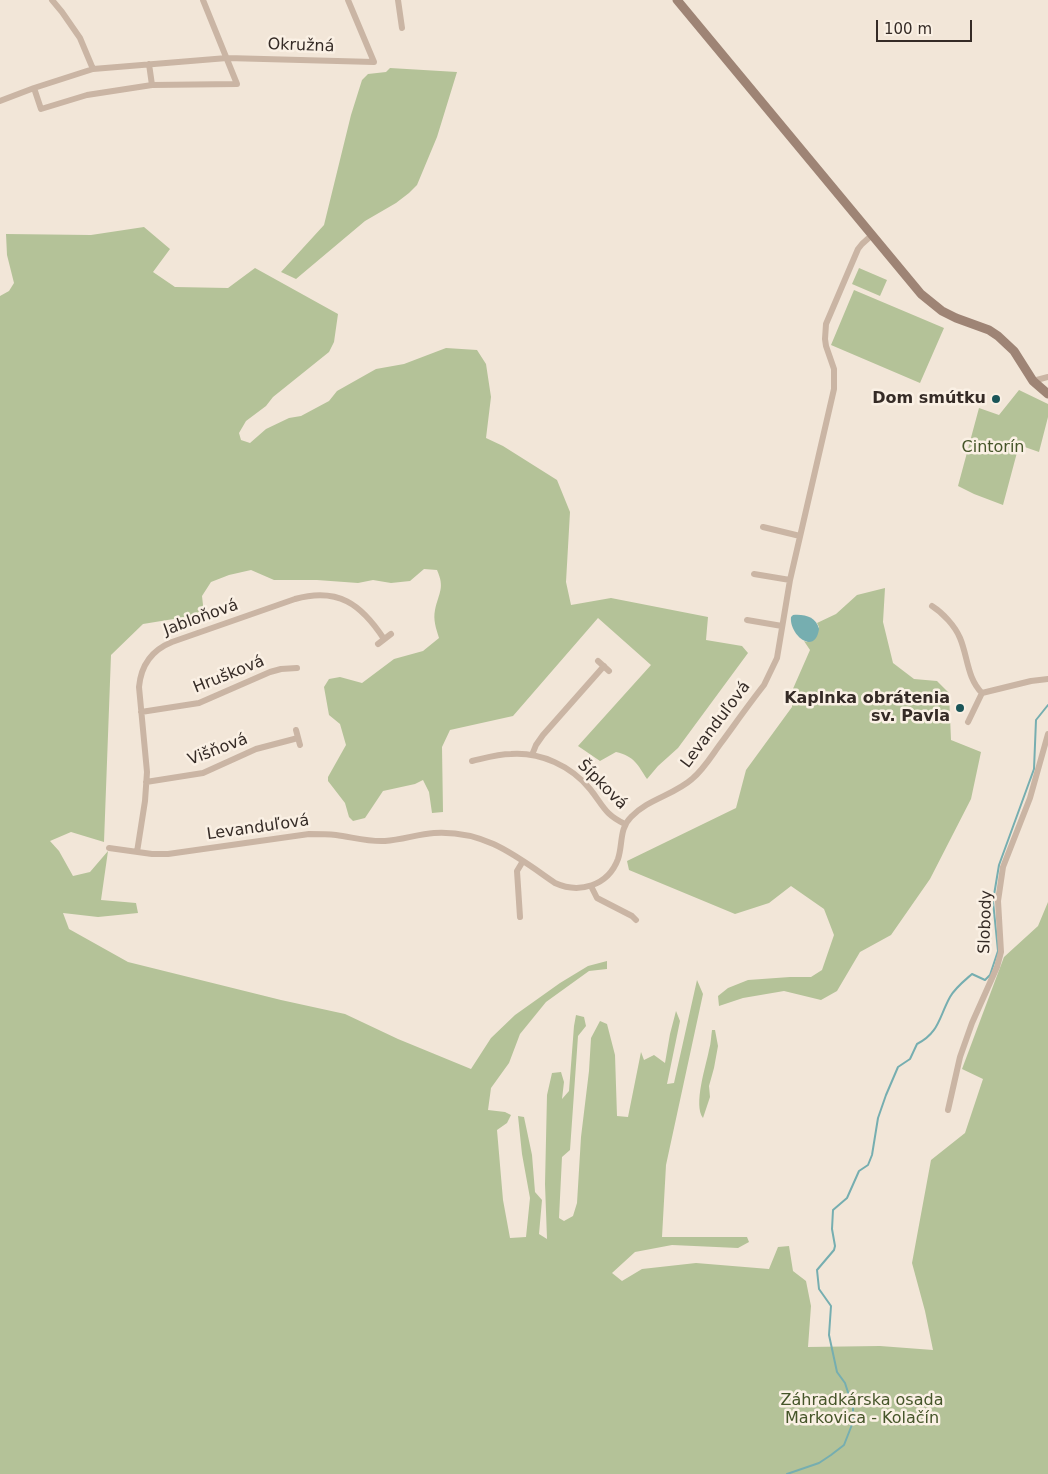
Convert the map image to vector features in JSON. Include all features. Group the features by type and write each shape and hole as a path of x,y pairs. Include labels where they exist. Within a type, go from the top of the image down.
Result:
{"street":[{"path":"52,0 80,38 93,69"},
{"path":"34,88 41,109 87,95 152,85 237,84 203,0"},
{"name":"Okružná","path":"0,101 93,69 227,58 374,62 348,0"},
{"path":"398,0 402,28"},
{"path":"677,0 921,294 942,311 989,330 998,336 1014,351 1033,381 1048,394"},
{"path":"149,64 152,85"},
{"name":"Levanduľová","path":"625,824 638,810 686,784 703,767 764,684 777,658 790,580 834,388 834,369 825,339 826,324 858,249 872,235"},
{"path":"1033,381 1048,377"},
{"path":"763,527 800,536"},
{"path":"754,574 790,580"},
{"name":"Jabloňová","path":"137,852 146,782 146,754 139,687 146,661 157,650 172,642 295,599 314,595 331,596 356,607 369,618 384,639"},
{"path":"932,606 940,612 957,632 972,679 982,693"},
{"path":"746,620 782,626"},
{"path":"378,644 391,634"},
{"path":"598,660 609,671"},
{"path":"532,755 543,735 604,666"},
{"name":"Hrušková","path":"141,712 199,703 270,672 296,668"},
{"path":"982,693 1031,681 1048,679"},
{"path":"968,722 982,693"},
{"path":"296,730 300,745"},
{"name":"Slobody","path":"948,1110 960,1057 972,1023 997,967 1000,952 998,901 1004,867 1030,798 1048,734"},
{"name":"Višňová","path":"146,782 203,773 256,749 298,738"},
{"name":"Šípková","path":"472,761 509,754 532,755 553,761 575,774 590,789 609,815 625,824"},
{"path":"625,824 621,835 620,851 614,866 602,880 591,886 597,898 632,916 636,920"},
{"name":"Levanduľová","path":"110,848 152,854 175,854 309,834 324,834 370,841 385,841 421,834 470,835 500,846 562,886 576,888 591,886"},
{"path":"520,917 517,871 523,861"}],"green space":[{"path":"390,68 457,72 437,137 417,185 396,203 365,221 296,279 281,272 324,225 351,115 362,80 368,74 386,72"},
{"name":"Záhradkárska osada Markovica - Kolačín","path":"144,227 170,249 153,272 175,287 228,288 255,268 338,314 334,342 329,352 246,421 239,433 241,440 250,443 266,429 289,418 301,416 329,401 337,391 376,369 404,364 446,348 477,350 486,364 491,397 486,438 503,446 557,480 570,512 566,582 571,605 611,598 708,617 706,640 742,646 748,653 678,748 647,779 638,765 627,756 616,752 600,761 578,746 651,665 598,618 513,716 450,730 442,747 443,812 432,813 429,792 423,780 415,784 383,791 365,818 353,821 349,817 345,803 328,781 328,777 346,745 340,724 329,715 324,687 329,679 340,677 362,683 394,659 423,651 439,638 434,617 441,586 437,570 424,569 410,581 391,583 373,580 358,583 317,580 274,580 251,570 229,575 211,582 202,596 204,614 143,624 111,655 104,842 71,832 50,841 59,851 73,876 90,872 108,851 101,900 136,903 138,913 98,917 63,913 69,929 128,962 345,1014 398,1039 471,1069 491,1038 515,1015 588,966 607,961 607,969 589,971 546,1002 520,1034 509,1063 491,1088 488,1110 505,1112 511,1115 507,1123 497,1130 503,1200 510,1238 526,1237 530,1198 522,1154 518,1116 524,1117 532,1155 535,1192 542,1200 539,1234 547,1239 545,1184 547,1095 552,1073 561,1072 564,1082 562,1099 569,1091 576,1015 584,1017 586,1026 578,1036 570,1150 562,1157 559,1218 564,1221 573,1216 577,1203 581,1137 591,1038 600,1021 607,1024 615,1055 617,1116 628,1117 641,1052 644,1060 654,1055 665,1063 676,1011 680,1021 667,1084 674,1083 697,980 703,994 666,1165 662,1237 747,1237 749,1242 738,1248 672,1245 635,1252 612,1273 622,1281 642,1269 696,1263 769,1269 778,1247 789,1246 793,1271 806,1281 811,1306 808,1347 880,1346 933,1350 912,1263 931,1160 965,1133 983,1079 962,1069 1004,957 1038,926 1048,902 1048,1474 0,1474 0,296 9,291 14,283 7,255 6,234 91,235"},
{"path":"859,268 887,280 880,296 852,284"},
{"path":"854,290 944,328 920,383 831,345"},
{"name":"Cintorín","path":"1019,390 1048,404 1048,417 1039,452 1019,445 1003,505 958,486 979,408 999,415"},
{"path":"885,588 883,622 893,663 914,679 937,681 949,693 951,740 981,752 971,799 930,879 891,935 860,952 837,991 821,1000 784,991 743,998 719,1006 718,996 728,988 748,980 811,977 822,970 834,935 824,909 791,886 769,903 735,914 629,870 627,861 736,808 746,770 792,707 792,691 810,650 804,641 807,642 819,627 817,623 836,614 857,595"},
{"path":"712,1030 715,1030 718,1046 709,1086 710,1097 703,1118 699,1104"}],"water":[{"path":"793,615 806,616 813,619 818,625 817,637 813,641 808,642 798,636 791,624 791,617"}],"waterway":[{"path":"787,1474 819,1463 844,1445 853,1422 853,1408 845,1383 837,1372 829,1335 831,1306 819,1289 817,1270 834,1250 833,1210 847,1198 859,1171 868,1165 872,1155 878,1118 898,1067 910,1059 917,1044 934,1030 954,991 972,974 985,980 990,975 998,951 993,901 999,865 1034,769 1036,720 1048,705"}],"place":[{"name":"Dom smútku","path":"996,399"},
{"name":"Kaplnka obrátenia sv. Pavla","path":"960,708"}]}
